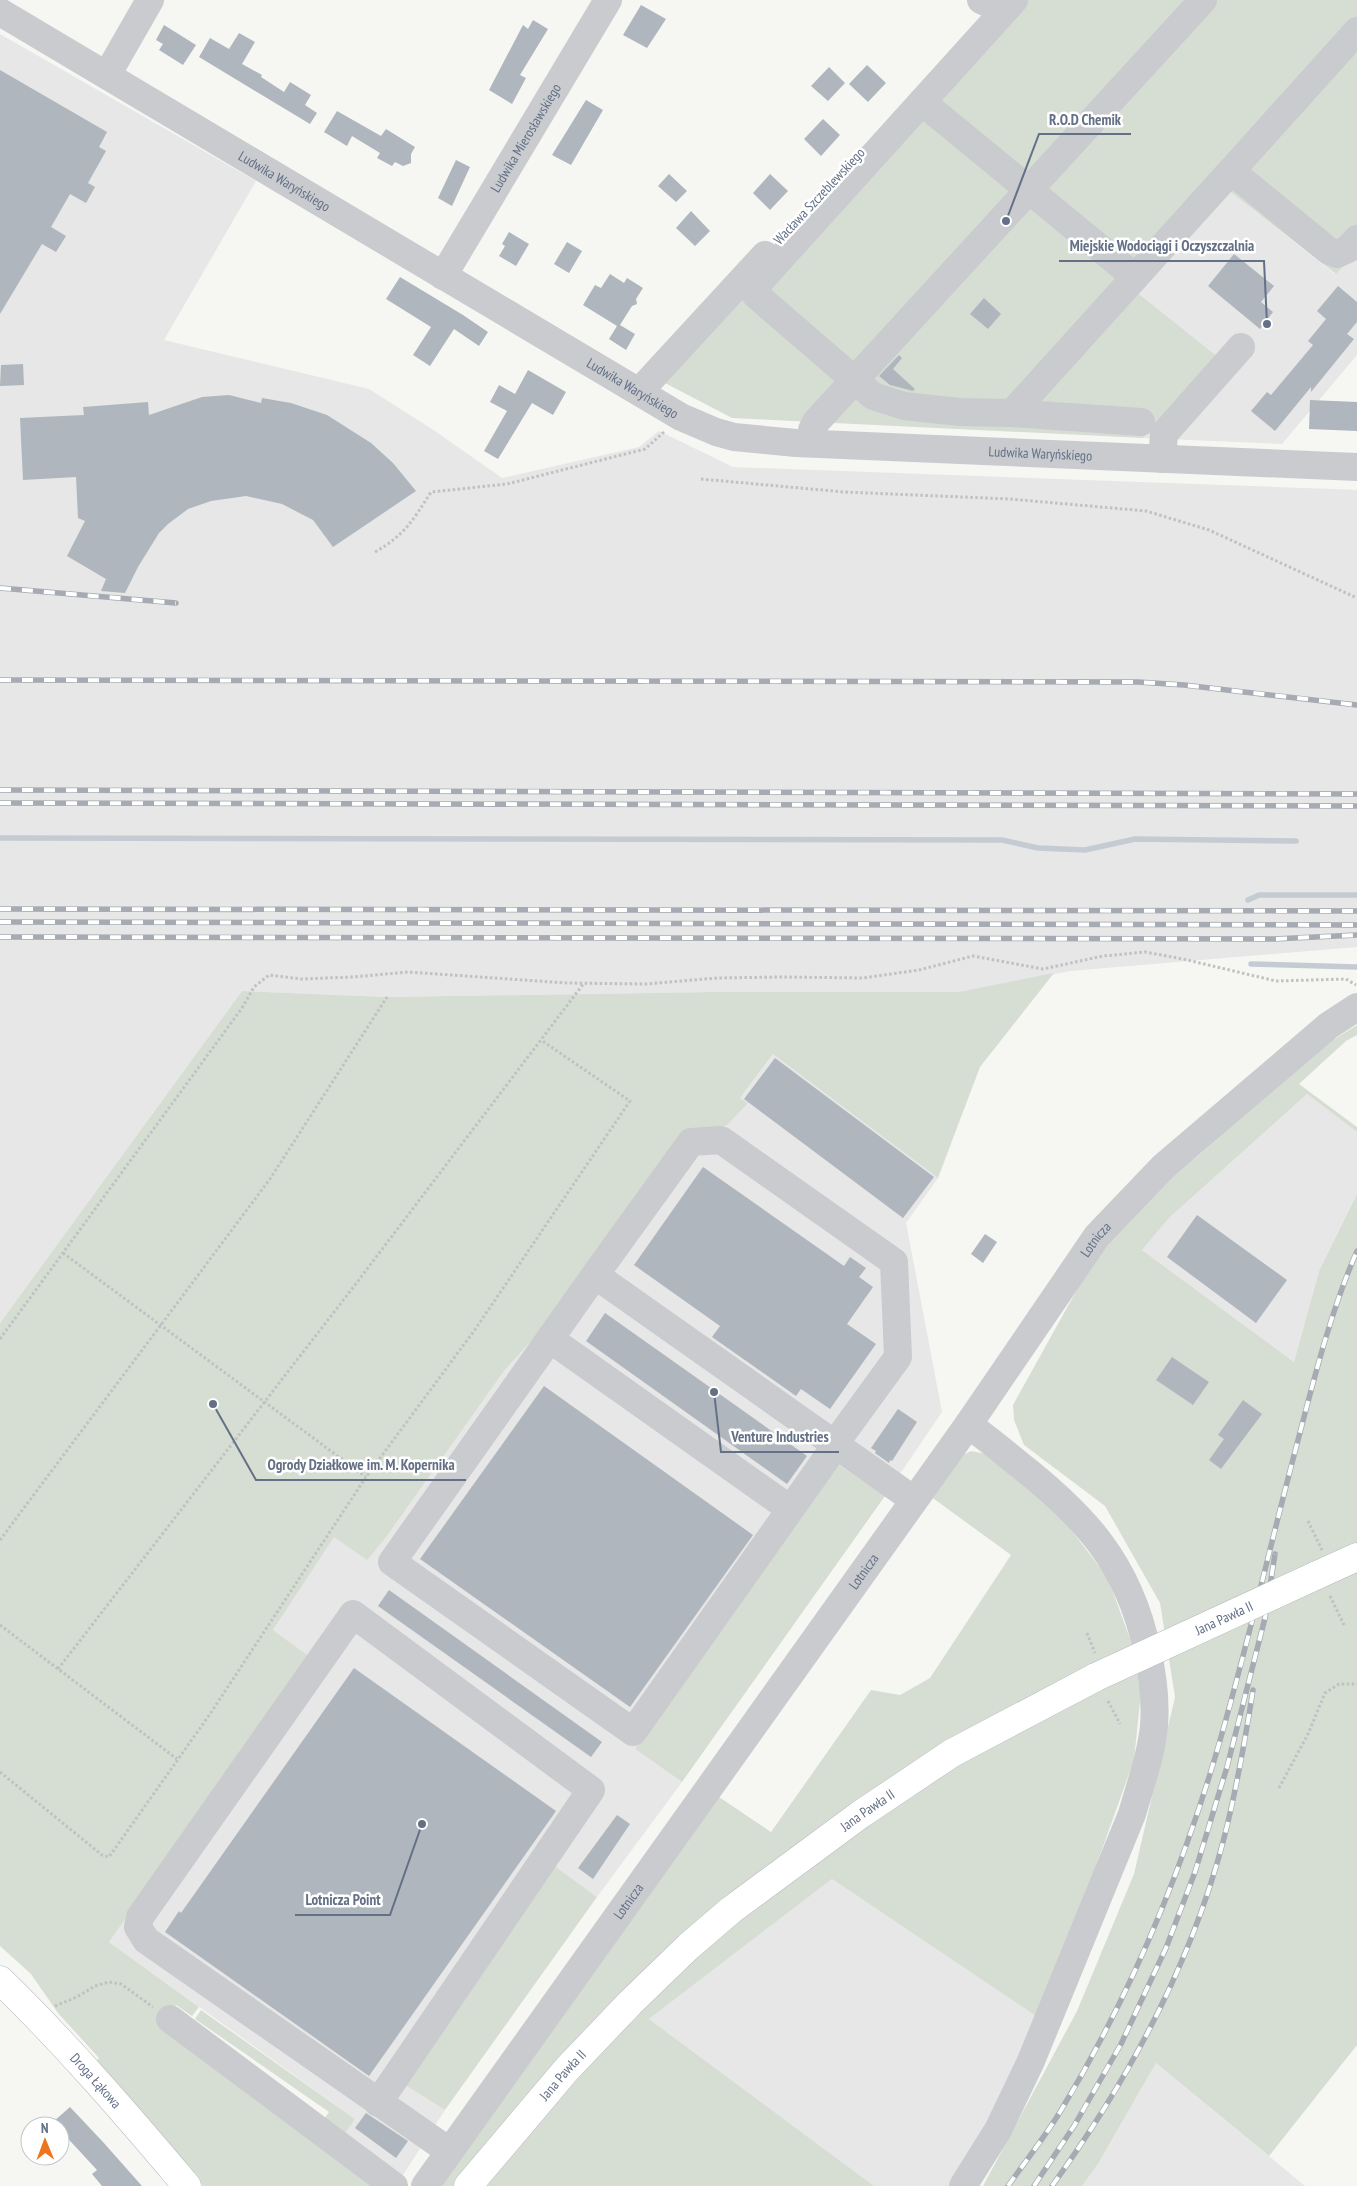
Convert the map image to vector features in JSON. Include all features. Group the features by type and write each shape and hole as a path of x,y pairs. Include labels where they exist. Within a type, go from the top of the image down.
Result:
{"main road":[{"name":"Jana Pawła II","path":"468,2186 567,2069 689,1946 731,1910 861,1814 952,1753 1101,1679 1323,1575 1357,1557"},
{"name":"Droga Łąkowa","path":"0,1980 52,2031 117,2103 187,2186"}],"street":[{"path":"107,75 150,0"},
{"name":"Ludwika Mierosławskiego","path":"443,276 608,0"},
{"path":"811,443 812,430 816,422 854,379 1203,0"},
{"path":"997,1 922,102 760,281 756,295 873,396 904,406 960,412 1012,413 1141,422"},
{"name":"Wacława Szczeblewskiego","path":"641,392 648,382 997,1"},
{"name":"Ludwika Waryńskiego","path":"0,12 682,417 716,432 734,437 811,443 1357,467"},
{"path":"1012,413 1357,31"},
{"path":"922,102 1135,277"},
{"path":"1231,171 1329,251 1337,254 1348,249 1357,239"},
{"path":"1162,459 1164,434 1241,346"},
{"name":"Lotnicza","path":"425,2186 968,1425 1097,1236 1163,1167 1328,1026 1357,1007"},
{"path":"721,1140 894,1262 898,1356 633,1732 392,1562 595,1275 691,1142 721,1140"},
{"path":"595,1275 914,1500"},
{"path":"550,1339 790,1509"},
{"path":"963,2186 998,2130 1031,2061 1132,1814 1154,1726 1154,1684 1143,1629 1130,1593 1112,1559 1086,1524 1055,1493 968,1425"},
{"path":"378,2103 592,1790 353,1614 140,1917 138,1927 146,1940 378,2103 449,2151"},
{"path":"170,2019 394,2186"}],"path":[{"path":"375,552 393,542 413,522 431,492 508,484 645,449 682,417"},
{"path":"701,479 844,492 1010,499 1146,511 1209,530 1357,598"},
{"path":"0,1339 242,1008 254,987 270,974 301,978 353,977 408,972 584,983 646,984 717,978 781,976 863,978 919,970 974,956 1043,969 1103,956 1145,952 1183,958 1276,981 1346,979 1355,982 1357,986"},
{"path":"58,1669 584,983"},
{"path":"0,1540 270,1179 387,997"},
{"path":"0,1772 102,1855 110,1856 210,1714 366,1477 474,1331 630,1101 541,1040"},
{"path":"63,1253 366,1477"},
{"path":"1308,1521 1323,1575 1344,1625"},
{"path":"0,1625 177,1759"},
{"path":"1086,1633 1101,1679 1120,1724"},
{"path":"1279,1788 1308,1734 1325,1694 1338,1684 1357,1684"},
{"path":"50,2009 95,1986 109,1982 121,1984 170,2019"}],"shaded area":[{"path":"1009,0 1357,0 1357,251 1336,274 1229,191 1139,294 1219,358 1143,438 732,418 663,382"},
{"path":"0,34 256,181 164,340 369,389 435,431 502,478 639,447 659,431 733,467 1357,490 1357,947 1070,971 958,992 712,992 387,997 242,991 0,1323"},
{"path":"1229,191 1335,274 1357,251 1357,355 1282,444 1143,438 1218,358 1139,294"},
{"path":"1054,973 980,1067 938,1178 773,1054 740,1098 748,1103 727,1125 686,1136 564,1305 504,1371 387,1536 367,1560 334,1537 273,1630 310,1657 109,1942 199,2007 192,2016 176,2005 163,2024 314,2133 329,2112 195,2019 201,2010 355,2119 336,2146 381,2186 203,2186 95,2062 99,2058 58,2013 31,1974 0,1946 0,1323 242,991 387,997 712,992 958,992"},
{"path":"1357,1025 1357,1035 1346,1041 1299,1084 1357,1127 1357,1132 1307,1094 1170,1217 1142,1250 1294,1362 1319,1271 1357,1194 1357,2045 1269,2156 1156,2063 1098,2164 1082,2186 983,2186 1077,2011 1134,1874 1175,1697 1160,1603 1105,1506 1024,1445 1014,1420 1013,1405 1084,1277 1138,1204 1198,1156 1325,1045"},
{"path":"774,1053 938,1178 906,1223 942,1412 885,1496 635,1749 682,1782 597,1897 553,1866 402,2083 445,2110 403,2175 344,2134 355,2119 109,1942 310,1657 273,1630 334,1536 367,1559 387,1536 504,1371 564,1305 687,1135 748,1103 740,1098"},
{"path":"1307,1094 1357,1132 1357,1194 1319,1271 1294,1362 1142,1250 1170,1217"},
{"path":"971,1451 987,1454 1053,1506 1108,1578 1130,1639 1141,1692 1134,1760 1086,1894 1036,2016 832,1879 649,2019 874,2186 434,2186 716,1795 771,1832 871,1690 900,1695 930,1678 1011,1555 930,1496 955,1459"},
{"path":"837,1464 885,1496 682,1782 635,1749"},
{"path":"553,1865 597,1897 445,2110 402,2083"},
{"path":"832,1879 1036,2016 1017,2064 985,2131 951,2186 874,2186 649,2019"},
{"path":"1156,2063 1305,2186 1082,2186 1098,2164"}],"building":[{"path":"641,5 666,19 647,48 623,35"},
{"path":"533,20 548,29 520,75 526,78 512,104 489,90 523,25 528,29"},
{"path":"164,25 196,45 183,65 159,50 163,44 156,40"},
{"path":"239,33 255,42 242,64 262,75 261,77 284,92 290,82 311,95 305,105 317,113 310,124 199,57 210,38 229,49"},
{"path":"867,65 886,83 868,102 849,84"},
{"path":"829,67 845,83 828,101 811,86"},
{"path":"0,70 107,132 99,147 106,151 88,183 95,187 86,203 70,194 51,227 66,236 56,252 42,244 0,314"},
{"path":"586,100 603,110 571,165 552,155"},
{"path":"337,111 381,136 386,129 415,147 411,154 411,163 403,166 395,162 392,166 377,158 380,153 352,136 347,146 324,132"},
{"path":"823,119 840,135 821,156 804,139"},
{"path":"456,160 470,167 452,206 438,198"},
{"path":"669,174 687,191 676,202 658,186"},
{"path":"770,174 788,191 770,210 753,193"},
{"path":"691,211 710,231 695,246 676,228"},
{"path":"509,232 529,244 516,266 499,256 505,246 502,244"},
{"path":"567,242 582,251 569,273 554,264"},
{"path":"1234,254 1274,286 1261,302 1273,312 1260,329 1208,286"},
{"path":"610,274 624,283 627,278 643,288 636,299 637,304 632,306 620,325 635,334 626,350 609,339 617,326 583,305 595,285 601,288"},
{"path":"400,277 488,332 479,346 454,329 430,366 413,355 431,327 386,299"},
{"path":"1338,286 1357,302 1357,322 1347,334 1354,339 1311,392 1311,387 1275,431 1251,411 1267,392 1271,395 1313,345 1308,341 1326,319 1317,311"},
{"path":"984,298 1001,314 988,329 970,314"},
{"path":"899,355 902,358 893,369 915,389 913,391 890,385 879,376"},
{"path":"23,364 24,385 0,386 1,365"},
{"path":"528,370 566,392 553,415 532,403 498,459 484,451 507,411 490,402 499,385 515,394"},
{"path":"229,395 261,403 262,398 291,403 327,415 371,443 393,463 416,491 333,547 313,520 282,504 246,496 211,501 188,509 159,533 138,567 125,593 101,591 106,579 67,556 85,521 78,518 76,477 23,480 20,418 84,415 83,407 148,402 149,415 202,397"},
{"path":"1310,400 1357,402 1357,431 1309,429"},
{"path":"775,1058 934,1177 903,1218 744,1099"},
{"path":"703,1167 844,1266 850,1257 866,1268 859,1277 873,1287 847,1324 876,1344 830,1409 801,1389 796,1396 712,1337 720,1326 634,1265"},
{"path":"1197,1215 1287,1280 1256,1323 1167,1257"},
{"path":"985,1234 997,1242 983,1263 971,1254"},
{"path":"605,1313 807,1456 787,1484 586,1341"},
{"path":"1172,1357 1209,1382 1193,1405 1156,1380"},
{"path":"544,1386 753,1535 630,1707 420,1559"},
{"path":"1243,1400 1262,1414 1221,1469 1209,1460 1224,1439 1218,1435"},
{"path":"898,1409 917,1422 889,1463 871,1448"},
{"path":"389,1590 602,1742 591,1757 378,1606"},
{"path":"354,1668 556,1811 369,2076 165,1932 179,1911 181,1913"},
{"path":"617,1815 630,1824 593,1879 578,1868"},
{"path":"70,2107 142,2186 102,2186 92,2174 97,2170 70,2141 70,2116 60,2116"},
{"path":"366,2113 408,2141 396,2158 355,2128"}],"waterway":[{"path":"0,838 1002,840 1038,848 1085,850 1135,839 1296,841"},
{"path":"1248,900 1259,895 1357,895"},
{"path":"1251,964 1357,967"}],"railway":[{"path":"0,588 176,603"},
{"path":"0,680 1138,682 1184,685 1357,705"},
{"path":"0,790 1357,794"},
{"path":"0,803 1357,806"},
{"path":"0,909 1357,911"},
{"path":"0,922 1357,925"},
{"path":"0,937 1274,939 1357,935"},
{"path":"1008,2186 1060,2112 1107,2028 1148,1942 1184,1852 1214,1761 1247,1643 1323,1346 1347,1274 1357,1251"},
{"path":"1034,2186 1074,2126 1121,2044 1166,1948 1195,1872 1227,1767 1265,1618 1275,1554"},
{"path":"1052,2186 1106,2106 1130,2064 1153,2022 1193,1934 1228,1823 1253,1690"}],"place":[{"name":"R.O.D Chemik","path":"1006,221"},
{"name":"Miejskie Wodociągi i Oczyszczalnia","path":"1267,324"},
{"name":"Venture Industries","path":"714,1392"},
{"name":"Ogrody Działkowe im. M. Kopernika","path":"213,1404"},
{"name":"Lotnicza Point","path":"422,1824"}]}
